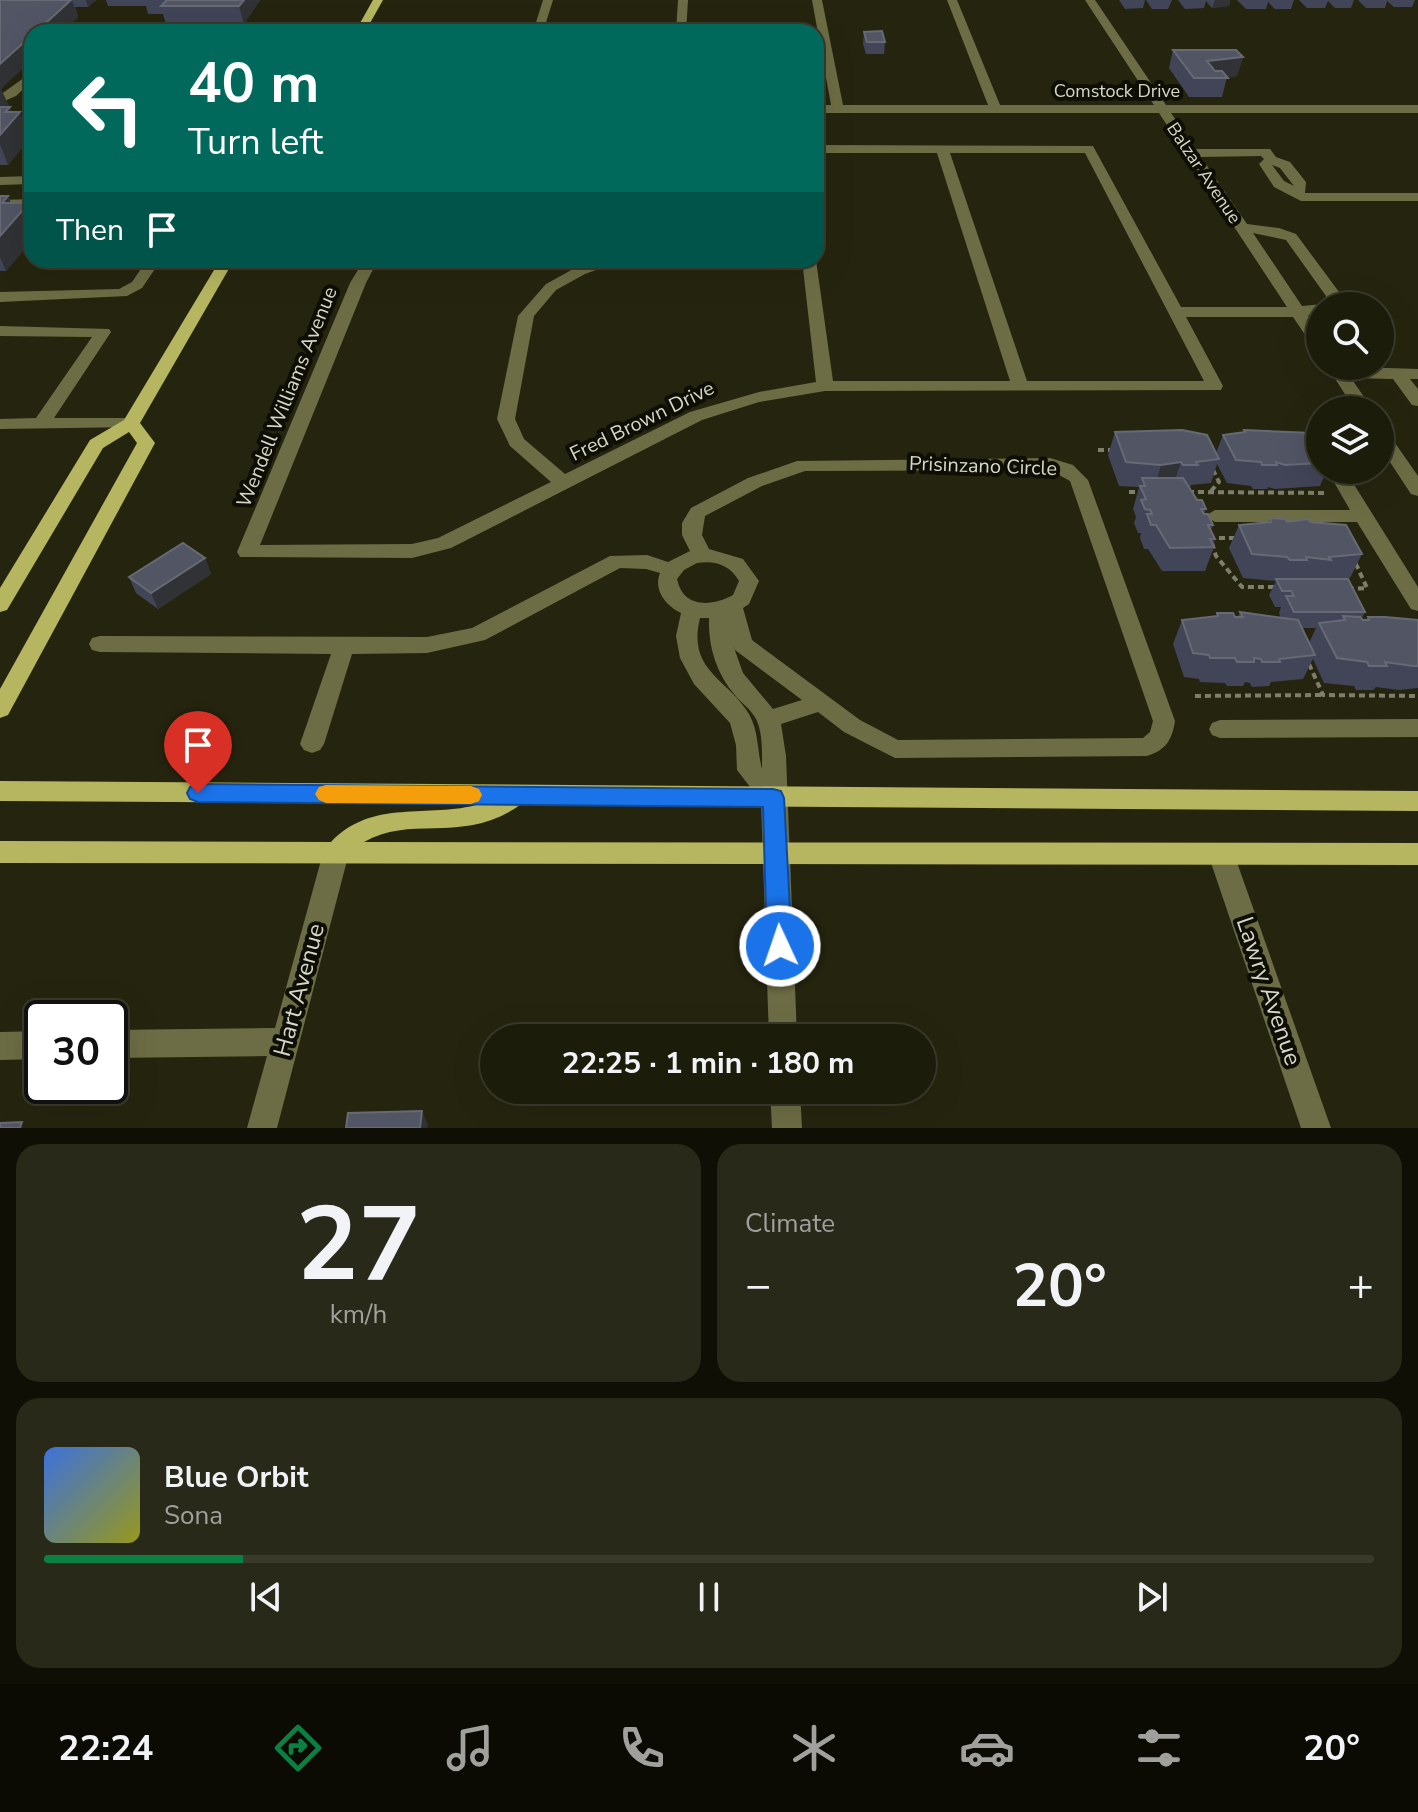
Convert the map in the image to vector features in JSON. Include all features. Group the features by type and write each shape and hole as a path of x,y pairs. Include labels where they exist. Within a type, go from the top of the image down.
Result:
{"main road":[{"path":"364,24 378,0"},
{"path":"0,605 96,444 131,423 222,268"},
{"path":"0,709 146,443 131,423"},
{"path":"0,791 1418,801"},
{"path":"336,853 355,834 368,827 383,823 465,818 489,812 515,795"},
{"path":"0,852 1418,854"}],"street":[{"path":"540,24 548,0"},
{"path":"682,24 683,0"},
{"path":"817,0 822,24"},
{"path":"952,0 995,109"},
{"name":"Balzar Avenue","path":"1090,0 1306,325"},
{"path":"824,36 838,109"},
{"path":"0,99 12,94 24,83"},
{"name":"Comstock Drive","path":"824,109 1418,109"},
{"path":"824,149 1089,149 1176,312 1306,310"},
{"path":"942,149 1020,386"},
{"path":"1190,153 1265,152 1271,160 1265,164 1279,184 1301,197 1418,197"},
{"path":"0,181 24,180"},
{"path":"0,204 24,203"},
{"path":"1241,228 1279,232 1291,237 1331,292"},
{"path":"0,297 122,293 137,285 149,268"},
{"name":"Wendell Williams Avenue","path":"247,552 366,268"},
{"path":"564,483 516,442 506,419 526,316 551,287 590,268"},
{"path":"810,268 825,386"},
{"name":"Fred Brown Drive","path":"247,552 412,551 444,543 696,416 787,390 825,386 1215,386 1176,312"},
{"path":"0,331 103,332 41,424"},
{"path":"1394,374 1418,374"},
{"path":"1398,374 1418,401"},
{"path":"0,424 131,423"},
{"path":"1394,455 1418,490"},
{"name":"Prisinzano Circle","path":"702,555 692,535 692,523 698,512 747,485 803,465 1050,464 1070,470 1079,480 1164,721 1161,737 1147,747 895,749 852,726 817,700"},
{"path":"1344,484 1417,602"},
{"path":"1215,516 1363,516"},
{"path":"726,608 692,610 672,597 667,579 671,570 689,557 702,555 728,558 745,572 748,590 726,608 718,622 726,667 767,719 775,765 773,798 782,1024"},
{"path":"100,644 427,645 477,635 617,561 647,562 671,570"},
{"path":"726,608 743,644 817,700 807,709 767,719"},
{"path":"692,610 686,629 685,648 693,665 740,718 749,743 749,770 773,798"},
{"path":"312,744 344,646"},
{"path":"1220,729 1418,728"},
{"name":"Hart Avenue","path":"262,1128 336,853"},
{"name":"Lawry Avenue","path":"1221,854 1316,1128"},
{"path":"128,1044 284,1042"},
{"path":"0,1046 24,1045"},
{"path":"786,1104 787,1128"}],"path":[{"path":"1098,450 1126,450"},
{"path":"1209,461 1219,482 1211,491 1335,492"},
{"path":"1175,491 1187,493"},
{"path":"1129,492 1144,492"},
{"path":"1209,538 1216,556 1242,587 1282,587"},
{"path":"1336,589 1367,588 1349,550"},
{"path":"1352,589 1359,602"},
{"path":"1306,660 1323,695"},
{"path":"1195,696 1418,696"}],"building":[{"path":"0,0 71,0 45,24 24,24 24,42 0,64"},
{"path":"167,0 244,0 239,6 161,6"},
{"path":"882,31 885,42 867,42 864,32"},
{"path":"1173,50 1236,50 1243,57 1207,61 1215,71 1222,71 1228,78 1194,78"},
{"path":"0,107 10,107 5,112 20,112 0,135"},
{"path":"0,196 8,196 2,203 24,203 24,209 0,236"},
{"path":"1182,430 1207,435 1219,459 1196,462 1198,465 1126,462 1115,432"},
{"path":"1306,433 1306,464 1285,465 1276,462 1277,465 1262,465 1261,462 1236,460 1223,435"},
{"path":"1142,478 1183,478 1197,500 1202,500 1206,509 1201,509 1208,514 1213,525 1208,525 1215,539 1210,539 1214,547 1170,548 1156,525 1151,525 1147,514 1152,514 1145,509 1141,500 1146,499 1140,486 1145,486"},
{"path":"1270,518 1285,519 1287,522 1308,519 1310,522 1346,525 1362,554 1329,557 1331,560 1306,557 1307,560 1290,560 1287,557 1252,554 1239,525 1271,522"},
{"path":"183,543 205,558 151,593 129,577"},
{"path":"1276,579 1348,579 1365,612 1294,612 1286,596 1294,596 1291,591 1282,591"},
{"path":"1240,612 1298,620 1315,655 1279,659 1280,662 1262,662 1254,658 1254,662 1237,662 1235,658 1210,658 1209,655 1193,653 1182,620 1218,616 1217,613 1233,613 1235,617 1243,617"},
{"path":"1343,616 1363,620 1385,617 1418,620 1418,666 1385,662 1387,666 1369,666 1367,662 1337,658 1319,623 1345,620"},
{"path":"422,1111 420,1128 346,1128 348,1113"},
{"path":"22,1122 20,1128 0,1128 0,1123"}],"slow traffic":[{"path":"326,794 471,795"}],"route":[{"path":"198,793 773,798 780,946"}]}
